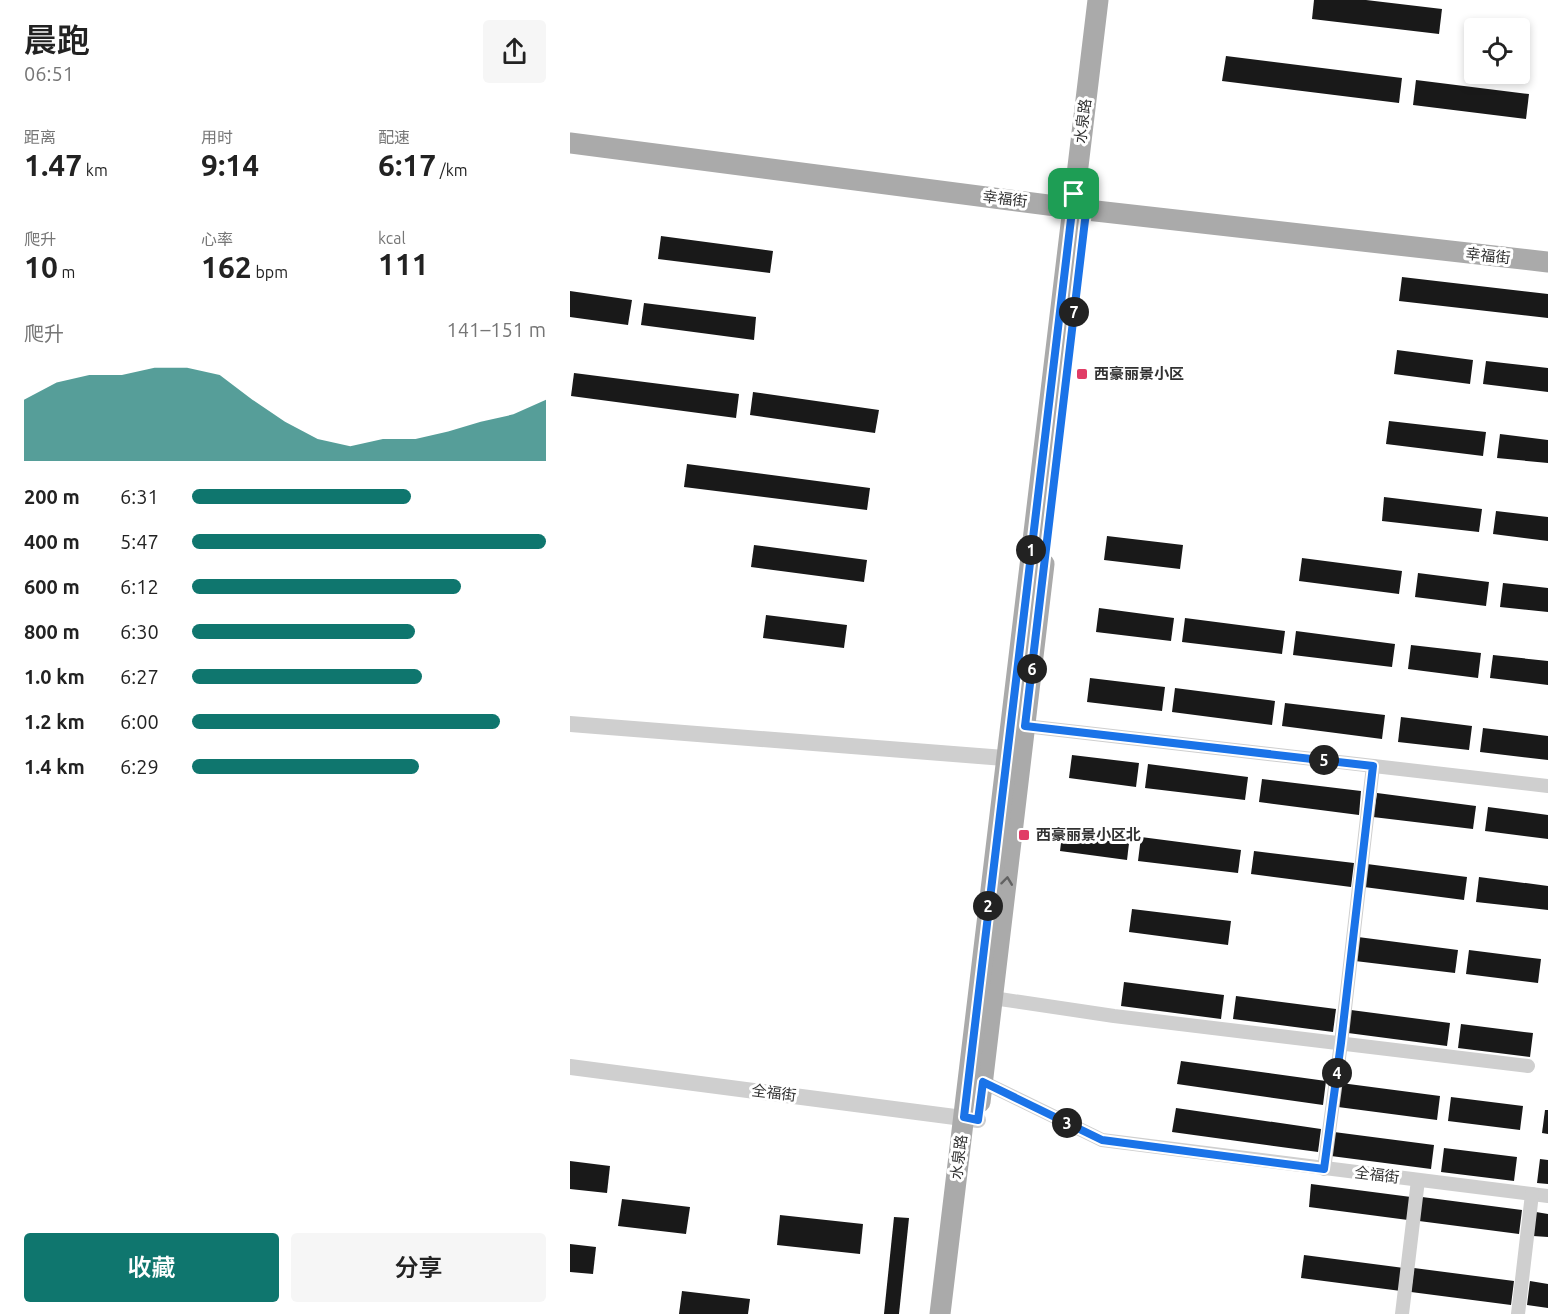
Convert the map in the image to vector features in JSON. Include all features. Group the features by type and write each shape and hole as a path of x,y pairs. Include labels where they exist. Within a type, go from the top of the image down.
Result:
{"main road":[{"name":"水泉路","path":"975,1081 993,998 1013,758 1025,726 1081,202 1098,0"},
{"name":"水泉路","path":"955,1314 971,1118 1013,758 1081,202 1112,0"},
{"name":"幸福街","path":"570,131 1081,202 1548,262"},
{"name":"幸福街","path":"570,143 1081,202 1548,250"},
{"name":"水泉路","path":"940,1314 971,1118"}],"street":[{"path":"570,724 1013,758"},
{"path":"1025,726 1548,786"},
{"path":"1324,1169 1373,766"},
{"path":"993,998 1126,1017 1528,1066"},
{"name":"全福街","path":"570,1067 971,1118"},
{"name":"全福街","path":"975,1081 1102,1140 1548,1196"},
{"path":"1402,1314 1418,1180"},
{"path":"1518,1314 1532,1194"}],"building":[{"path":"1314,0 1366,0 1442,9 1439,34 1312,19"},
{"path":"1226,56 1402,78 1399,103 1222,81"},
{"path":"1416,80 1529,94 1526,119 1413,105"},
{"path":"661,236 773,251 770,273 658,259"},
{"path":"1402,277 1548,294 1548,318 1399,301"},
{"path":"570,291 632,300 628,325 570,317"},
{"path":"644,303 756,317 754,340 641,325"},
{"path":"1397,350 1473,360 1470,384 1394,374"},
{"path":"1486,361 1548,368 1548,392 1483,384"},
{"path":"574,373 739,394 736,418 571,396"},
{"path":"753,392 879,410 875,433 750,415"},
{"path":"1389,421 1486,432 1483,456 1386,444"},
{"path":"1500,434 1548,440 1548,463 1497,458"},
{"path":"687,464 870,488 867,510 684,487"},
{"path":"1384,497 1482,509 1479,532 1382,521"},
{"path":"1496,511 1548,517 1548,541 1493,534"},
{"path":"1107,536 1183,545 1180,569 1104,560"},
{"path":"754,545 867,560 864,582 751,567"},
{"path":"1302,558 1402,571 1399,594 1299,581"},
{"path":"1418,573 1489,582 1486,606 1415,597"},
{"path":"1503,583 1548,588 1548,612 1500,607"},
{"path":"1099,608 1174,618 1171,641 1096,632"},
{"path":"766,615 847,625 844,648 763,638"},
{"path":"1185,618 1285,631 1282,654 1182,642"},
{"path":"1296,631 1395,644 1392,667 1293,655"},
{"path":"1411,645 1481,653 1478,678 1408,669"},
{"path":"1493,655 1548,661 1548,685 1490,678"},
{"path":"1090,678 1165,687 1162,711 1087,702"},
{"path":"1175,688 1275,701 1272,725 1172,712"},
{"path":"1285,703 1385,715 1382,739 1282,726"},
{"path":"1401,717 1472,726 1469,750 1398,742"},
{"path":"1483,728 1548,736 1548,760 1480,752"},
{"path":"1072,755 1139,763 1136,787 1069,778"},
{"path":"1148,764 1248,777 1245,800 1145,788"},
{"path":"1262,779 1361,791 1359,815 1259,802"},
{"path":"1377,793 1476,806 1473,829 1373,817"},
{"path":"1488,807 1548,815 1548,839 1485,831"},
{"path":"1063,827 1130,835 1127,860 1060,851"},
{"path":"1141,837 1241,850 1238,873 1138,861"},
{"path":"1254,851 1354,863 1351,887 1251,874"},
{"path":"1367,864 1467,877 1464,900 1364,887"},
{"path":"1479,877 1548,886 1548,910 1476,902"},
{"path":"1132,909 1231,921 1228,945 1129,932"},
{"path":"1358,937 1458,950 1455,973 1355,961"},
{"path":"1469,950 1541,959 1538,983 1466,974"},
{"path":"1124,982 1224,995 1221,1019 1121,1006"},
{"path":"1236,996 1336,1009 1333,1032 1233,1019"},
{"path":"1351,1010 1450,1023 1447,1046 1348,1033"},
{"path":"1461,1024 1533,1033 1530,1057 1458,1048"},
{"path":"1181,1061 1326,1081 1323,1105 1177,1084"},
{"path":"1341,1083 1440,1096 1437,1120 1338,1107"},
{"path":"1451,1097 1523,1106 1520,1130 1448,1121"},
{"path":"1176,1108 1321,1129 1318,1152 1172,1132"},
{"path":"1545,1110 1548,1110 1548,1134 1542,1133"},
{"path":"1334,1132 1434,1145 1431,1169 1331,1156"},
{"path":"1444,1148 1517,1157 1514,1181 1441,1172"},
{"path":"1540,1159 1548,1160 1548,1184 1537,1183"},
{"path":"570,1161 610,1166 607,1193 570,1189"},
{"path":"1311,1184 1411,1197 1408,1220 1309,1207"},
{"path":"1422,1197 1522,1210 1519,1234 1419,1221"},
{"path":"622,1199 690,1207 686,1234 618,1226"},
{"path":"1536,1212 1548,1214 1548,1237 1533,1236"},
{"path":"780,1215 863,1224 860,1254 777,1245"},
{"path":"894,1217 909,1218 899,1314 884,1314"},
{"path":"570,1244 596,1247 593,1274 570,1272"},
{"path":"1304,1255 1404,1268 1401,1291 1301,1278"},
{"path":"1414,1268 1514,1281 1511,1305 1411,1292"},
{"path":"1530,1281 1548,1284 1548,1308 1527,1305"},
{"path":"682,1291 750,1299 748,1314 679,1314"}],"place":[{"name":"西豪丽景小区","path":"1082,374"},
{"name":"西豪丽景小区北","path":"1024,835"}],"route":[{"path":"1074,194 1088,195 1025,726 1373,766 1324,1169 1102,1140 983,1082 978,1120 964,1117 1074,194"}]}
